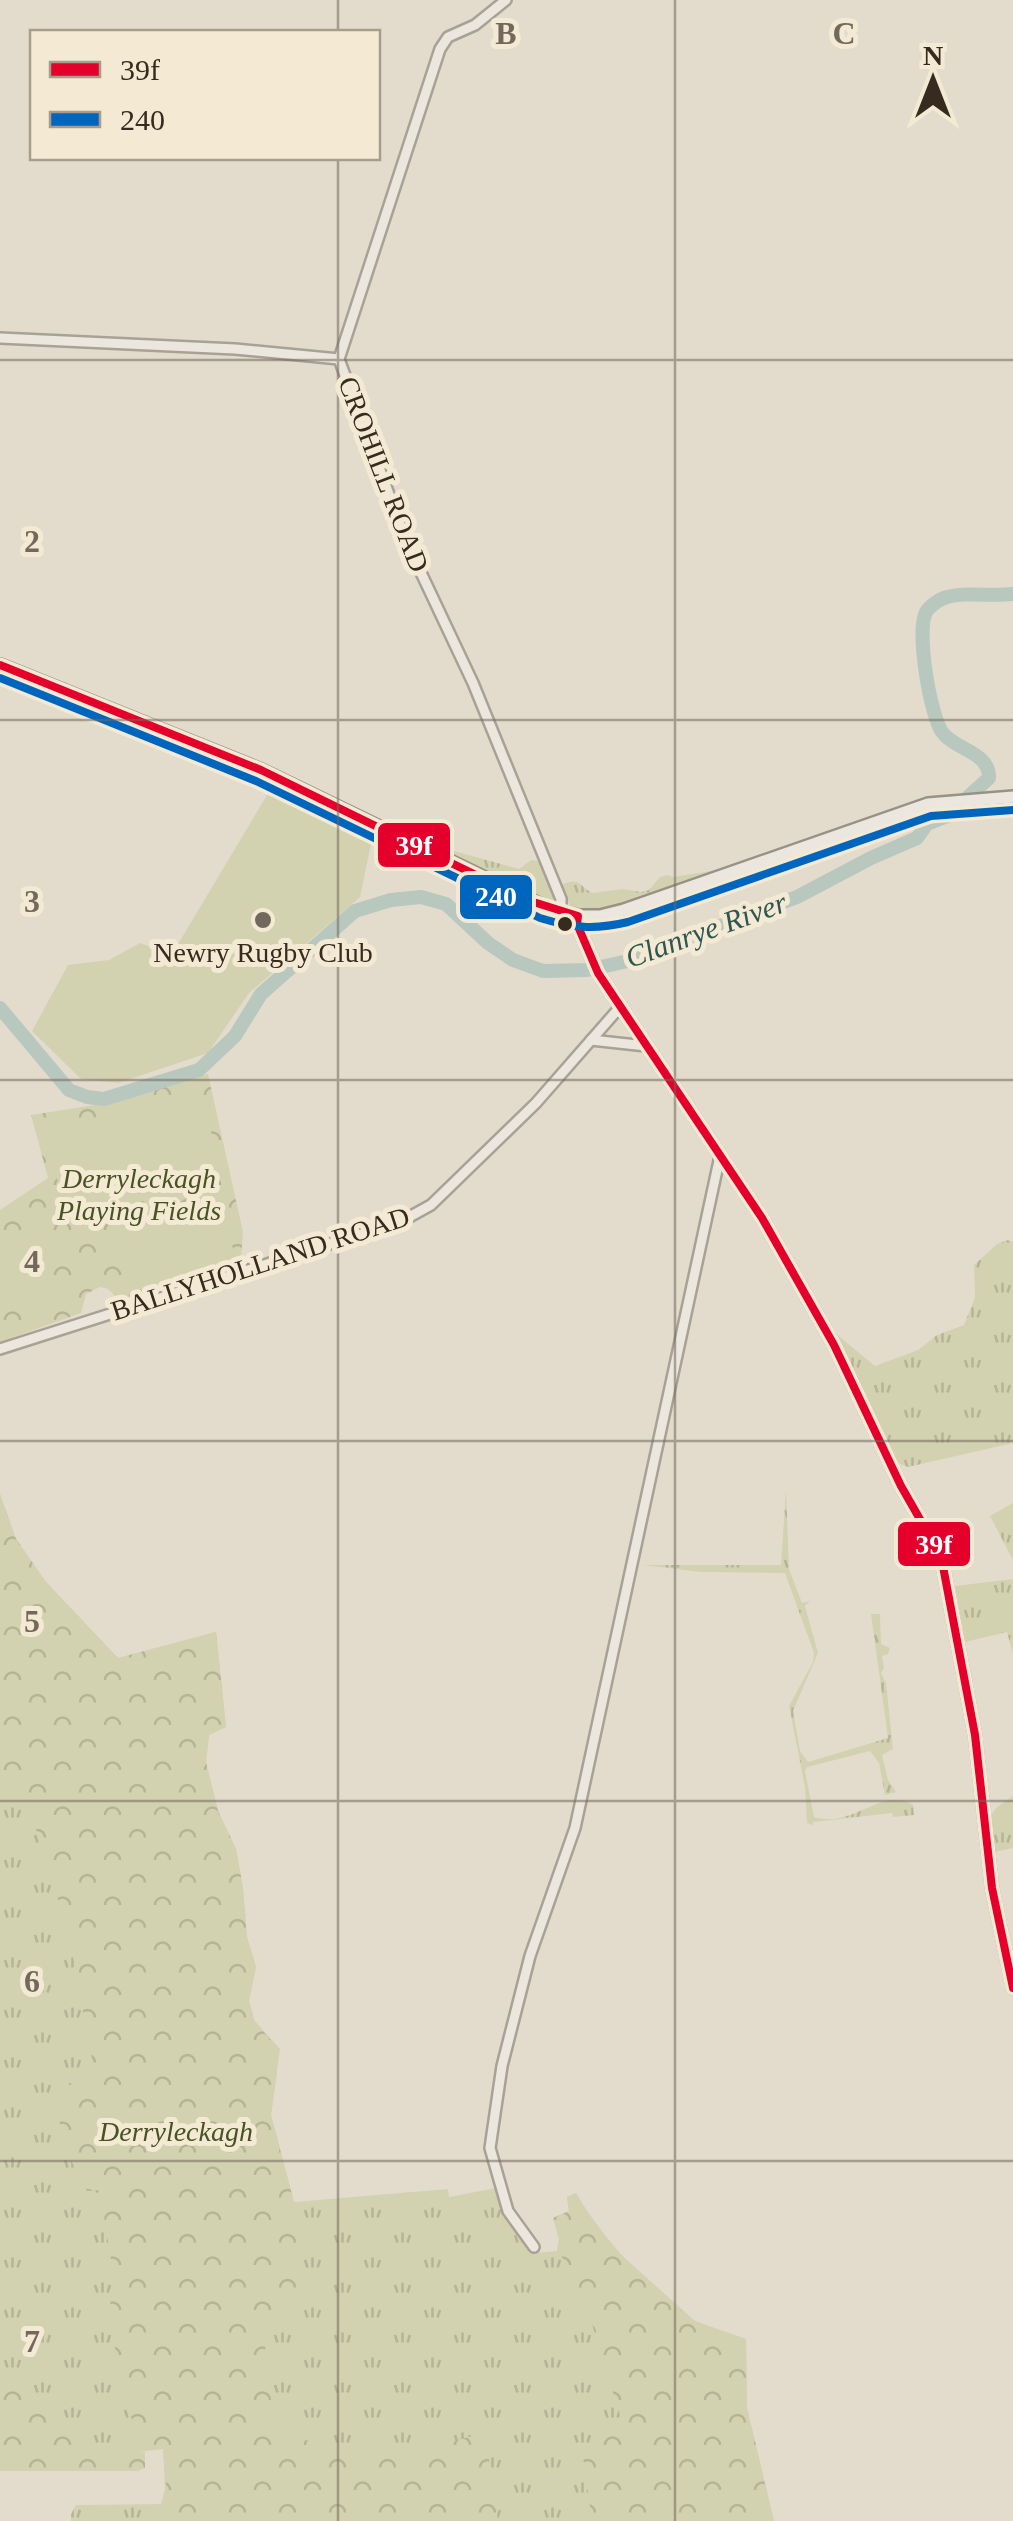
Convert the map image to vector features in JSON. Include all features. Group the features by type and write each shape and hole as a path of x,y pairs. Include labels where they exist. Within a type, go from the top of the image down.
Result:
{"main road":[{"path":"0,666 261,770 527,900 578,916 624,910 928,804 1013,796"}],"street":[{"name":"CROHILL ROAD","path":"506,0 475,25 448,38 440,49 339,359 407,543 473,684 561,899 562,912"},
{"path":"0,338 234,349 339,359"},
{"path":"578,916 577,924 598,974 762,1218 834,1345 900,1486 941,1556 976,1735 990,1872 1013,1988"},
{"name":"BALLYHOLLAND ROAD","path":"0,1348 402,1221 430,1205 536,1103 620,1007"},
{"path":"591,1040 646,1046"},
{"path":"534,2247 508,2211 492,2157 490,2138 496,2101 508,2032 575,1828 720,1156"}],"green space":[{"name":"Newry Rugby Club","path":"273,785 316,809 374,830 360,897 249,993 208,1053 118,1083 81,1079 32,1031 68,965 109,960 140,943 172,954"},
{"path":"412,834 451,850 519,869 531,860 538,861 552,888 554,903 547,903"},
{"path":"711,871 713,874 662,893 602,910 571,907 558,886 575,882 592,893 623,889 641,892 649,890 660,877"},
{"name":"Derryleckagh Playing Fields","path":"208,1074 243,1232 241,1261 119,1300 100,1287 86,1294 81,1313 0,1342 0,1210 48,1178 31,1115 101,1104"},
{"path":"200,1090 223,1178 69,1222 44,1131"},
{"path":"218,1193 236,1260 130,1288 112,1222"},
{"path":"39,1226 59,1297 0,1314 0,1238"},
{"path":"1007,1240 1013,1242 1013,1443 908,1467 894,1461 835,1333 875,1366 918,1350 937,1335 964,1325 975,1297 974,1265"},
{"path":"786,1489 789,1569 802,1603 810,1601 805,1606 818,1653 793,1711 800,1751 808,1762 888,1738 871,1614 880,1614 881,1644 890,1648 882,1656 881,1673 886,1683 893,1749 882,1755 888,1780 896,1792 885,1795 879,1763 870,1751 807,1767 814,1817 842,1817 890,1800 913,1805 914,1815 893,1817 892,1813 807,1823 805,1787 789,1706 814,1653 785,1573 701,1572 643,1565 781,1565"},
{"path":"0,1494 16,1539 46,1582 118,1658 216,1632 226,1727 209,1735 206,1762 218,1811 236,1849 247,1937 256,1967 249,2001 254,2020 280,2049 271,2115 294,2202 448,2189 449,2197 496,2188 510,2220 534,2253 557,2251 559,2239 553,2218 569,2211 567,2197 576,2193 593,2224 618,2252 695,2321 746,2339 747,2408 774,2521 71,2521 76,2505 161,2504 165,2489 163,2449 130,2453 104,2450 97,2471 55,2470 47,2409 0,2366"},
{"name":"Derryleckagh","path":"0,1494 16,1539 46,1582 118,1658 216,1632 226,1727 209,1735 206,1762 218,1811 236,1849 247,1937 256,1967 249,2001 254,2020 272,2042 277,2072 271,2115 294,2202 302,2255 288,2313 262,2317 274,2428 330,2449 401,2457 485,2432 498,2521 169,2521 163,2449 139,2450 108,2319 114,2279 100,2190 87,2191 61,2141 57,2087 95,2076 69,1935 24,1790 0,1798"},
{"path":"1013,1503 1013,1560 990,1516"},
{"path":"1013,1579 1013,1654 1007,1632 965,1642 955,1586"},
{"path":"1013,1796 1013,1848 995,1852 990,1818 997,1807"},
{"path":"576,2193 613,2245 678,2309 712,2329 746,2339 747,2408 774,2521 592,2521 582,2450 624,2428 584,2298 571,2298 565,2261 557,2251 559,2239 553,2218 569,2211 567,2197"},
{"path":"0,2366 47,2409 103,2450 145,2452 145,2468 0,2471"}],"waterway":[{"name":"Clanrye River","path":"0,1008 69,1090 104,1099 199,1070 235,1036 261,994 355,911 391,900 421,897 446,904 488,943 513,960 543,971 587,970 628,961 797,897 917,838 927,824 947,816 989,778 984,762 948,738 937,722 926,672 923,622 927,610 944,598 1013,594"}],"transit line":[{"name":"39f","path":"0,665 261,770 527,900 578,916 577,924 598,973 762,1218 834,1345 901,1486 941,1556 975,1735 992,1888 1013,1988"},
{"name":"240","path":"0,678 256,781 540,918 573,926 628,922 931,816 1013,810"}],"place":[{"name":"Newry Rugby Club","path":"263,920"}]}
